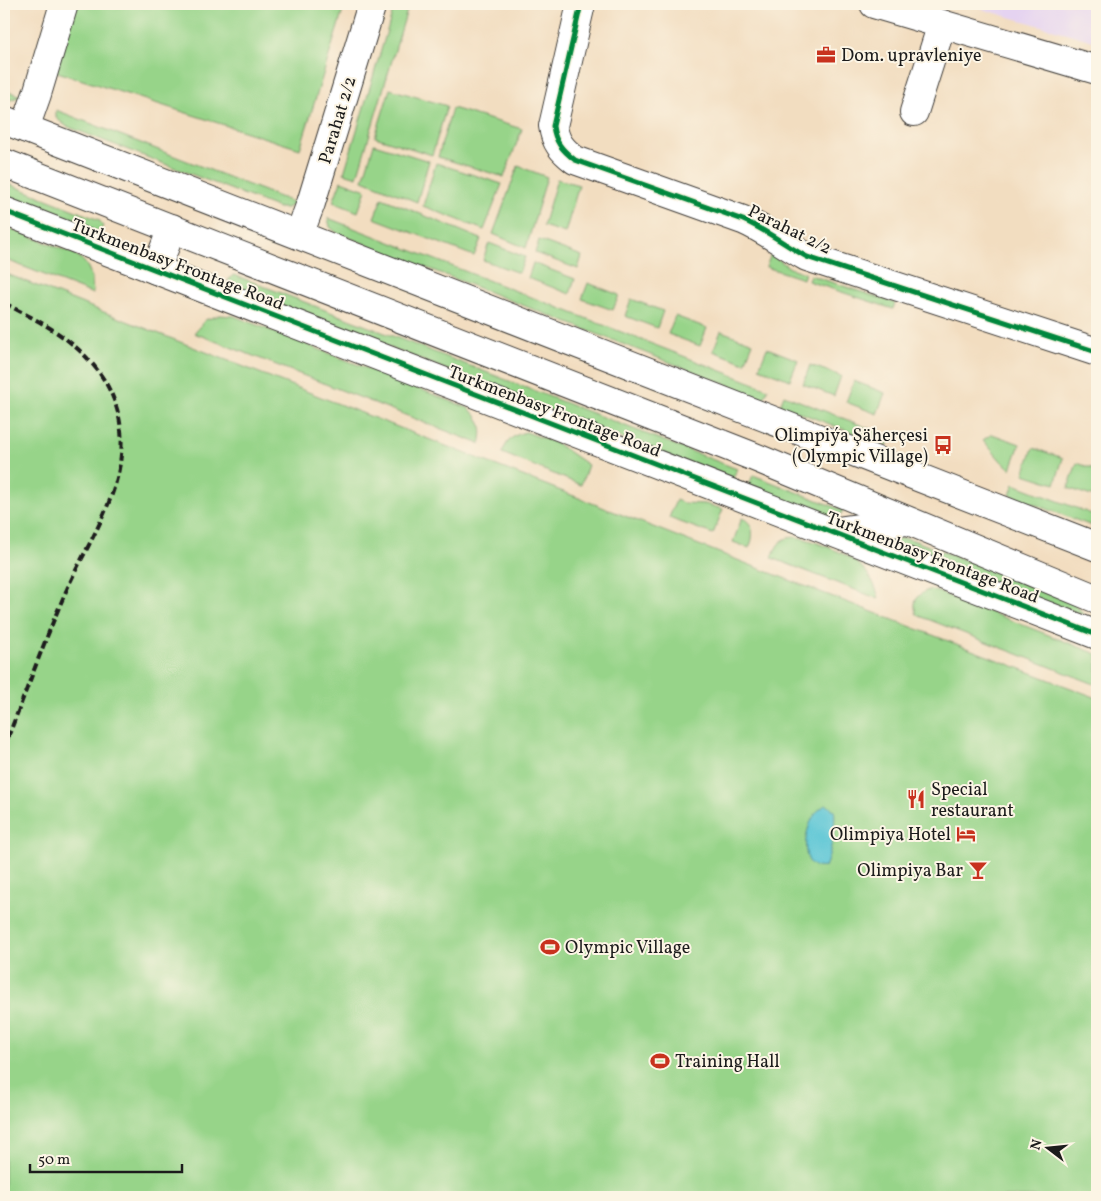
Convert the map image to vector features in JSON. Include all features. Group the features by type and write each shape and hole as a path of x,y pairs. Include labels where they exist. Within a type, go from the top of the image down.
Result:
{"street":[{"path":"64,4 37,94 14,124 1097,547"},
{"name":"Parahat 2/2","path":"299,235 312,203 372,4"},
{"name":"Parahat 2/2","path":"581,4 553,126 554,138 562,151 575,160 743,220 763,229 784,245 807,257 1097,352"},
{"path":"874,4 1097,70"},
{"path":"914,112 942,24"},
{"path":"4,163 752,456 908,520 1094,601"},
{"name":"Turkmenbasy Frontage Road","path":"4,211 1097,635"},
{"path":"156,270 172,228"},
{"path":"830,532 908,520"}],"shaded area":[{"path":"964,4 1097,4 1097,42"}],"green space":[{"path":"76,4 345,4 300,149 54,71"},
{"path":"395,4 408,7 357,177 344,173"},
{"path":"4,89 21,96 4,100"},
{"path":"390,89 447,106 432,155 375,137"},
{"path":"452,108 522,129 504,177 438,157"},
{"path":"56,110 295,203 287,208 279,208 66,126 56,118"},
{"path":"374,144 429,161 417,202 363,180"},
{"path":"436,163 502,184 484,230 423,206"},
{"path":"518,166 547,177 526,248 493,234"},
{"path":"557,179 579,185 565,233 543,226"},
{"path":"341,181 366,190 358,212 333,202"},
{"path":"4,182 99,220 103,226 100,230 95,231 4,195"},
{"path":"382,198 481,239 474,256 374,218"},
{"path":"328,218 768,389 764,399 337,233 330,227"},
{"path":"4,226 75,254 90,271 93,294 4,259"},
{"path":"539,240 582,256 578,269 535,253"},
{"path":"489,243 525,257 519,273 483,260"},
{"path":"771,254 790,268 805,273 803,279 766,267"},
{"path":"533,263 575,279 570,294 528,278"},
{"name":"Olympic Village","path":"4,273 763,570 1097,698 1097,1197 4,1197"},
{"path":"233,275 737,469 732,481 229,285 228,281"},
{"path":"810,275 895,303 893,309 808,281"},
{"path":"588,283 619,295 613,310 582,299"},
{"path":"631,299 663,311 657,328 625,316"},
{"path":"220,315 234,316 468,408 479,420 482,433 480,444 194,333 205,320"},
{"path":"675,316 707,328 700,346 668,334"},
{"path":"721,331 753,343 745,363 713,351"},
{"path":"767,348 798,360 790,380 759,368"},
{"path":"810,365 841,376 834,396 803,384"},
{"path":"854,381 885,393 877,414 846,402"},
{"path":"784,395 891,437 887,446 780,405"},
{"path":"526,432 556,443 588,465 581,485 502,453 511,439"},
{"path":"992,434 1020,444 1011,469 1002,462 983,440"},
{"path":"1033,448 1063,458 1055,484 1024,474"},
{"path":"1077,463 1097,470 1097,498 1068,488"},
{"path":"753,475 843,510 841,514 822,515 748,488"},
{"path":"1014,484 1097,516 1097,528 1010,495"},
{"path":"676,500 683,503 705,504 723,509 713,534 669,518"},
{"path":"742,518 749,523 752,531 752,540 749,548 733,542"},
{"path":"794,537 817,543 852,559 860,565 871,579 879,599 772,558 779,543"},
{"path":"905,538 1069,600 1085,616 885,542 888,539"},
{"path":"929,590 936,591 1097,654 1097,685 917,615 916,599"}],"water":[{"path":"827,805 834,810 835,815 829,855 825,867 815,867 809,861 806,852 808,829 819,810"}],"railway":[{"path":"4,303 56,332 89,360 102,376 112,394 118,413 121,433 118,475 111,497 101,521 72,577 4,747"}],"cycle path":[{"path":"581,4 553,126 555,137 560,145 575,160 743,220 760,228 807,257 1097,352"},
{"path":"4,211 1097,635"}],"place":[{"name":"Dom. upravleniye","path":"826,55"},
{"name":"Olimpiýa Şäherçesi (Olympic Village)","path":"943,445"},
{"name":"Special restaurant","path":"916,799"},
{"name":"Olimpiya Hotel","path":"966,834"},
{"name":"Olimpiya Bar","path":"978,870"},
{"name":"Olympic Village","path":"550,947"},
{"name":"Training Hall","path":"660,1061"}]}
